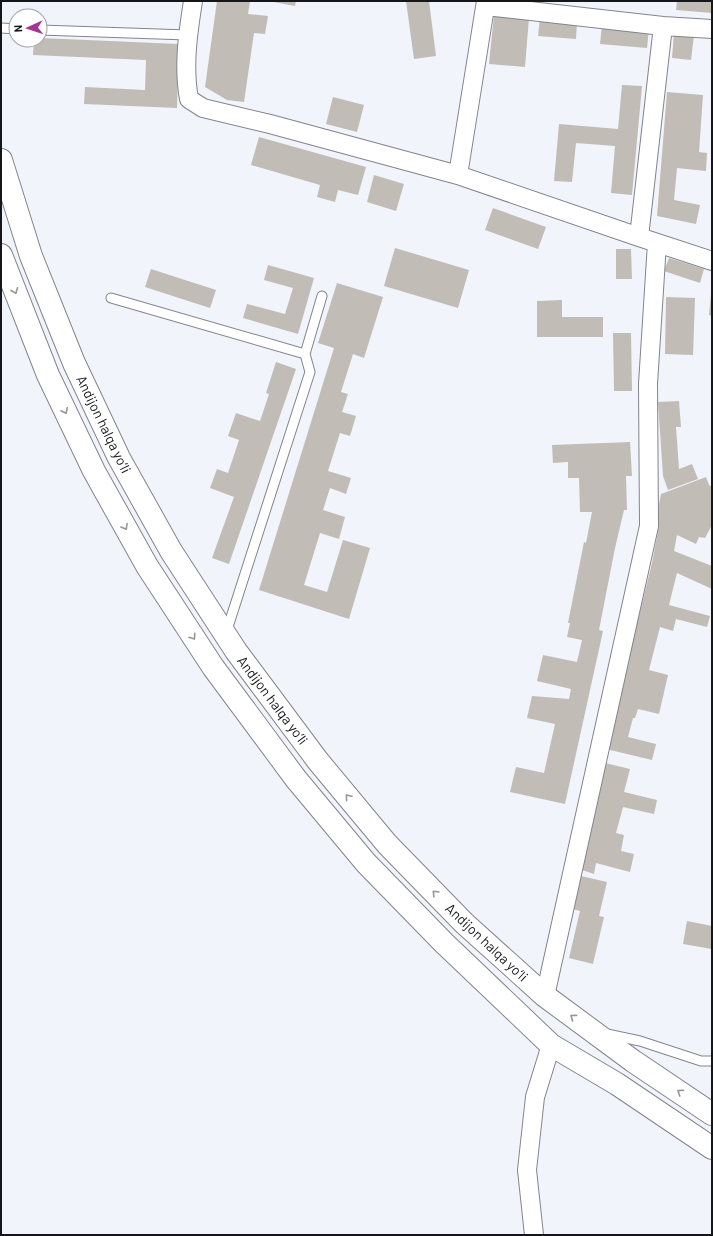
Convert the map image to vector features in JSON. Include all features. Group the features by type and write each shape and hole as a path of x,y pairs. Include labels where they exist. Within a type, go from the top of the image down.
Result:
{"highway":[{"name":"Andijon halqa yo‘li","path":"1,160 31,256 77,370 119,458 171,551 236,651 318,761 387,844 464,923 545,996 633,1061 712,1114"},
{"name":"Andijon halqa yo‘li","path":"1,255 48,375 94,471 147,566 213,667 296,779 366,863 444,943 551,1044 617,1084 712,1148"}],"street":[{"path":"193,1 188,35 186,81 189,98 203,108 270,124 458,176 712,261"},
{"path":"458,176 486,4 663,26 712,30"},
{"path":"639,237 663,26"},
{"path":"545,996 649,526 648,384 657,243"},
{"path":"534,1235 527,1170 535,1097 551,1044"}],"lane":[{"path":"48,30 188,35"},
{"path":"226,635 310,372 305,354 322,296"},
{"path":"110,298 305,354"},
{"path":"592,1031 640,1041 701,1061 712,1061"}],"building":[{"path":"217,1 250,1 248,14 268,16 265,34 254,33 244,102 227,100 205,87"},
{"path":"268,1 296,1 295,6"},
{"path":"406,1 429,1 436,56 414,59"},
{"path":"677,1 712,1 712,13 676,10"},
{"path":"494,15 529,18 525,67 489,64"},
{"path":"540,18 577,22 576,39 538,36"},
{"path":"602,25 649,29 647,48 600,44"},
{"path":"674,33 694,35 691,60 672,58"},
{"path":"48,38 179,44 177,108 84,104 85,87 145,90 146,60 33,55 33,48 48,48"},
{"path":"622,85 642,86 632,195 611,193 615,146 576,143 572,182 554,181 559,124 618,129"},
{"path":"667,92 703,95 699,152 707,153 706,171 677,168 674,200 700,205 696,224 657,216"},
{"path":"333,97 364,105 357,132 326,124"},
{"path":"259,137 366,167 358,195 338,190 335,202 317,197 320,185 251,165"},
{"path":"374,175 404,184 396,211 367,202"},
{"path":"493,208 546,227 538,249 485,230"},
{"path":"395,248 469,270 458,308 384,286"},
{"path":"616,249 631,249 632,279 616,279"},
{"path":"669,258 704,269 700,283 664,271"},
{"path":"268,265 314,278 298,334 243,318 247,304 285,314 293,288 264,280"},
{"path":"151,269 216,290 210,308 145,287"},
{"path":"337,283 383,297 364,358 353,354 341,392 348,394 342,412 356,416 350,436 340,433 328,471 351,478 346,494 330,488 323,510 345,517 339,539 320,533 304,585 327,592 343,540 370,548 349,619 259,590 334,348 318,343"},
{"path":"712,294 712,316 709,315"},
{"path":"666,297 695,298 693,355 665,354"},
{"path":"562,300 562,317 603,317 603,337 537,337 537,301"},
{"path":"613,333 631,333 632,391 614,391"},
{"path":"276,362 296,369 229,564 212,558 234,497 210,488 217,469 228,473 239,440 228,436 236,413 260,421 269,394 266,393"},
{"path":"679,401 681,427 676,427 679,469 692,464 698,479 668,490 663,476 658,402"},
{"path":"630,442 632,476 626,476 627,510 624,510 615,548 599,630 603,631 565,804 510,792 516,767 544,773 555,724 527,718 532,696 569,699 571,689 537,681 543,655 577,662 582,640 567,637 570,623 568,623 584,542 586,543 592,512 580,512 579,478 568,478 568,462 553,463 552,445"},
{"path":"706,477 709,485 712,487 712,525 705,538 699,537 696,544 677,535 674,551 712,566 712,589 677,573 669,605 710,616 707,627 676,619 673,631 660,627 649,670 668,675 659,714 638,709 635,718 633,718 628,737 656,744 652,760 606,749 652,563 659,526 655,525 661,494"},
{"path":"605,763 630,769 624,792 657,800 654,814 623,807 616,833 624,835 621,851 634,854 630,872 596,863 594,874 582,870"},
{"path":"581,876 607,882 599,916 604,917 593,964 569,958 580,911 573,909"},
{"path":"687,921 712,926 712,949 683,944"}]}
